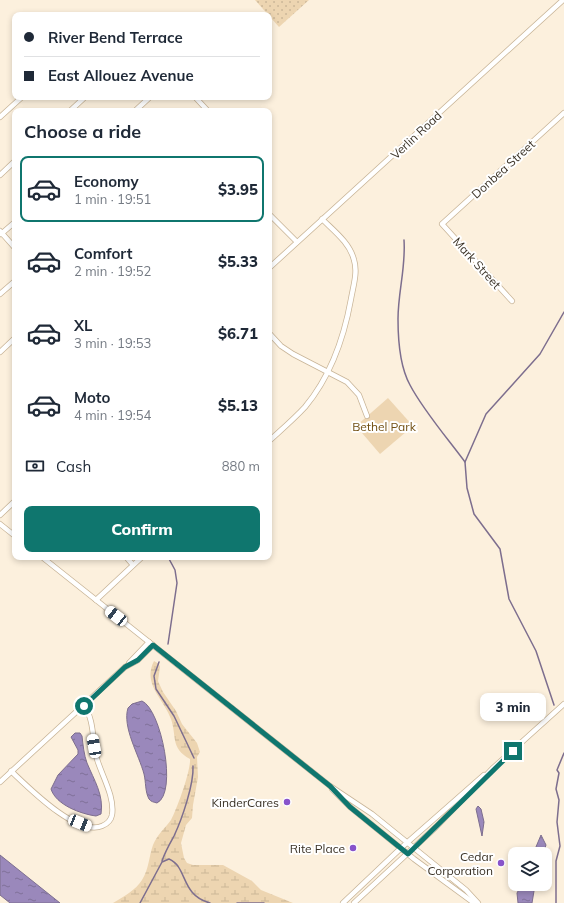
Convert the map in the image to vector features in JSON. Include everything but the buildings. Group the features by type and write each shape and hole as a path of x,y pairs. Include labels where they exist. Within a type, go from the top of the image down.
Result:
{"street":[{"name":"Verlin Road","path":"272,265 562,0"},
{"path":"0,117 19,100"},
{"path":"73,108 82,100"},
{"path":"137,108 147,100"},
{"path":"198,100 204,106 202,108"},
{"name":"Donbea Street","path":"442,224 564,113"},
{"path":"0,175 12,164"},
{"path":"272,217 297,242"},
{"path":"272,438 305,407 328,371 345,332 355,275 355,260 349,248 322,219"},
{"name":"Mark Street","path":"442,224 512,301"},
{"path":"12,225 1,234 12,245"},
{"path":"0,294 12,283"},
{"path":"272,336 281,346 293,354 348,382 359,395 368,416"},
{"path":"0,352 12,341"},
{"path":"0,515 12,504"},
{"path":"0,524 12,534"},
{"path":"46,560 330,786 359,804 407,842 466,890 478,903"},
{"path":"129,560 133,565"},
{"path":"96,600 139,560"},
{"path":"0,782 125,667 138,660 151,644"},
{"path":"343,903 407,842 466,790 492,770 564,704"},
{"path":"11,772 48,805 68,818 97,828 109,822 112,815 109,795 96,757 89,717 84,706"},
{"path":"354,903 408,854 476,788 492,770"},
{"path":"330,786 350,807 408,854 474,903"}],"green space":[{"path":"255,0 309,0 279,27 272,19 272,12 266,12"},
{"name":"Bethel Park","path":"388,398 413,426 380,454 356,426"},
{"path":"154,661 159,664 160,667 158,681 163,692 176,711 182,724 197,743 200,752 197,757 198,777 192,818 186,825 181,843 184,858 187,863 193,865 223,865 252,881 261,890 293,903 113,903 133,890 142,880 155,841 171,820 177,807 190,764 190,759 179,750 177,746 171,719 152,684 151,669"}],"water":[{"path":"142,701 149,707 155,719 161,734 164,751 166,784 163,796 157,803 149,799 142,766 127,724 128,708 132,704"},
{"path":"75,733 80,733 82,736 86,760 100,794 102,807 101,814 96,816 76,811 63,804 54,795 51,789 58,775 78,754 78,750 71,737"},
{"path":"478,806 481,809 484,822 482,836 476,809"},
{"path":"541,835 546,845 545,847 536,847"},
{"path":"0,855 60,903 10,903 0,895"},
{"path":"518,891 534,891 532,903 518,903"}],"waterway":[{"path":"404,240 404,260 398,319 399,344 404,370 415,395 465,462"},
{"path":"554,705 536,651 509,599 500,549 474,514 467,488 465,462 486,414 540,354 564,312"},
{"path":"168,644 177,583 175,570 170,560"},
{"path":"159,662 154,676 156,689 174,716 194,758"},
{"path":"556,903 556,861 560,846 557,822 559,800 556,789 559,773 557,770 564,753"},
{"path":"162,861 184,811 190,792 193,766"},
{"path":"140,903 162,862 169,859 179,868 189,888 194,894 200,899 210,903"},
{"path":"237,903 264,903"}],"place":[{"name":"KinderCares","path":"287,802"},
{"name":"Rite Place","path":"353,848"},
{"name":"Cedar Corporation","path":"501,863"}],"route":[{"path":"84,706 125,667 138,660 153,645 330,786 350,807 408,854 513,751"}]}
